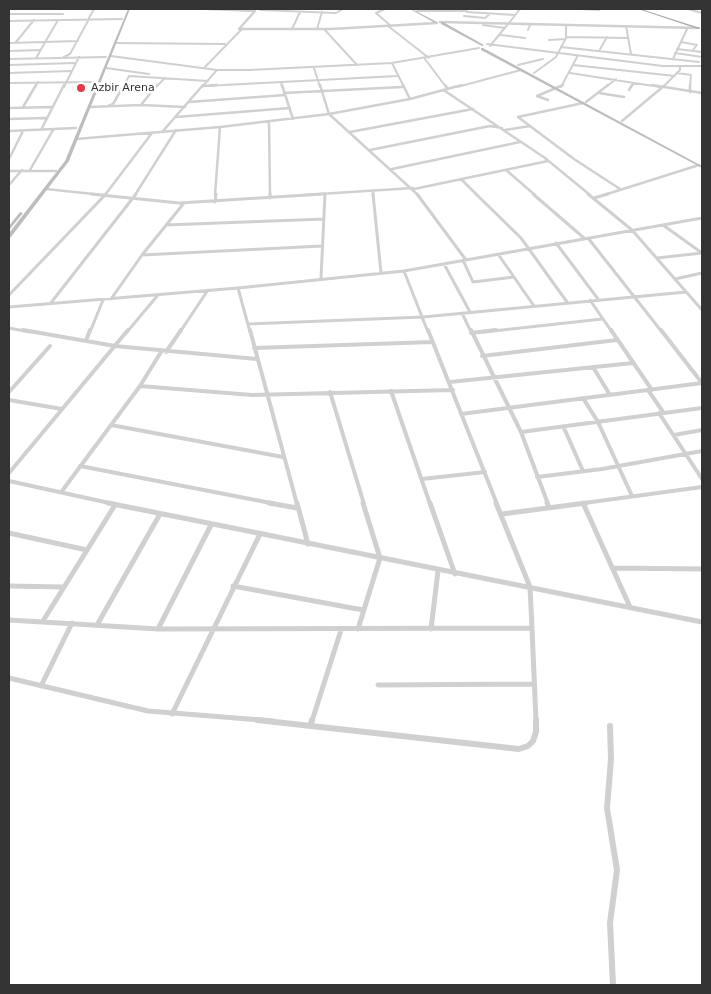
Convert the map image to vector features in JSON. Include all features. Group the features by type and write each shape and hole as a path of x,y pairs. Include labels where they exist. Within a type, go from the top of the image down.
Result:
{"main road":[{"path":"9,236 67,161 95,82 128,9"},
{"path":"9,228 46,187 56,171 76,129 90,107 128,9"},
{"path":"412,9 485,46 521,70 559,88"},
{"path":"412,9 485,46 701,166"},
{"path":"640,9 701,28"},
{"path":"585,102 622,120 701,166"}],"street":[{"path":"36,58 44,42 66,9"},
{"path":"64,57 70,54 94,9"},
{"path":"208,9 300,12 337,12 343,9"},
{"path":"226,9 258,11 265,9"},
{"path":"385,9 378,10 376,14 429,58"},
{"path":"485,46 501,35 520,9"},
{"path":"580,9 599,10"},
{"path":"688,9 702,13"},
{"path":"203,68 258,11"},
{"path":"418,11 468,11 515,15"},
{"path":"461,20 468,11"},
{"path":"292,29 300,12"},
{"path":"317,29 322,12"},
{"path":"464,16 485,18 491,13"},
{"path":"9,14 62,14"},
{"path":"9,21 122,19"},
{"path":"16,42 34,20"},
{"path":"203,68 241,28 324,29 439,23 701,28"},
{"path":"508,24 701,28"},
{"path":"483,25 505,28"},
{"path":"528,30 530,25"},
{"path":"241,28 317,29 389,26"},
{"path":"534,74 557,54 565,38 566,26"},
{"path":"626,26 631,54"},
{"path":"324,29 357,65"},
{"path":"673,58 687,29"},
{"path":"501,35 525,38"},
{"path":"599,51 607,37"},
{"path":"549,40 565,38 628,38"},
{"path":"9,43 78,41"},
{"path":"681,42 697,45 693,50"},
{"path":"115,43 225,44"},
{"path":"216,45 222,47"},
{"path":"110,56 217,70 314,68 392,63 429,58 485,46 680,67 697,63 702,58"},
{"path":"561,47 673,58 702,65"},
{"path":"677,49 702,52"},
{"path":"9,51 40,50"},
{"path":"610,60 614,53"},
{"path":"675,53 702,58"},
{"path":"70,54 73,57"},
{"path":"41,130 79,57"},
{"path":"548,100 537,96 559,88 570,73 578,57"},
{"path":"9,59 106,58"},
{"path":"425,58 447,90 548,161 632,230 702,310"},
{"path":"518,65 543,60"},
{"path":"9,65 76,63"},
{"path":"392,63 402,87 410,99"},
{"path":"573,65 691,75 690,92"},
{"path":"622,120 662,88 676,75 680,67"},
{"path":"106,68 166,78"},
{"path":"314,68 328,114 414,188 464,260 474,282 514,277"},
{"path":"163,131 205,86 217,70"},
{"path":"76,140 269,122 328,114 410,99 521,70"},
{"path":"9,73 72,71"},
{"path":"570,73 702,93"},
{"path":"113,104 129,76 208,81"},
{"path":"205,86 397,76"},
{"path":"141,105 147,95 166,78"},
{"path":"629,90 641,78"},
{"path":"616,79 599,94 585,102 519,116 530,126 620,189"},
{"path":"24,107 38,82"},
{"path":"9,83 95,82"},
{"path":"281,82 293,119"},
{"path":"189,102 321,90 402,87"},
{"path":"599,94 624,97"},
{"path":"108,106 113,104 122,106"},
{"path":"90,107 141,105 185,107"},
{"path":"9,108 52,107"},
{"path":"176,118 290,108"},
{"path":"350,132 473,109"},
{"path":"9,119 46,118"},
{"path":"269,122 270,198"},
{"path":"370,150 490,126 495,123"},
{"path":"490,126 504,129 530,126"},
{"path":"216,202 220,127"},
{"path":"9,131 76,129"},
{"path":"30,170 54,130"},
{"path":"50,304 133,199 176,130"},
{"path":"9,158 23,131"},
{"path":"9,295 104,196 152,133"},
{"path":"392,169 520,142"},
{"path":"46,187 133,199 184,203 216,202 414,188 548,161"},
{"path":"594,198 701,166"},
{"path":"9,170 56,171"},
{"path":"9,185 22,170"},
{"path":"461,414 702,383 635,296 586,238 506,170"},
{"path":"461,179 529,248 567,302"},
{"path":"373,191 381,273"},
{"path":"321,278 325,194"},
{"path":"111,299 142,255 184,203"},
{"path":"9,307 238,288 381,273 444,264 702,218"},
{"path":"166,225 324,219"},
{"path":"657,258 702,253 662,225"},
{"path":"556,243 598,299"},
{"path":"142,255 322,246"},
{"path":"498,254 534,306"},
{"path":"444,264 470,312"},
{"path":"9,678 148,711 172,714 311,724 519,749 528,746 534,741 536,732 530,587 404,270"},
{"path":"675,279 702,273"},
{"path":"238,288 308,544"},
{"path":"62,491 208,290"},
{"path":"248,324 423,317 686,292"},
{"path":"9,473 158,295"},
{"path":"86,341 103,300"},
{"path":"590,300 650,390 661,413 702,479"},
{"path":"462,313 520,432 549,507"},
{"path":"471,333 602,319"},
{"path":"9,329 164,352 257,359"},
{"path":"482,356 617,340"},
{"path":"254,348 433,342"},
{"path":"9,392 50,346"},
{"path":"450,382 633,363"},
{"path":"593,368 610,395"},
{"path":"140,386 252,395 267,393 453,390"},
{"path":"391,391 455,574"},
{"path":"330,392 380,558 358,629"},
{"path":"583,398 598,422 632,496"},
{"path":"9,400 62,409"},
{"path":"520,432 564,428 702,408"},
{"path":"111,425 283,457"},
{"path":"564,428 584,471"},
{"path":"674,435 702,430"},
{"path":"537,476 618,466 702,451"},
{"path":"80,466 297,508"},
{"path":"422,479 485,472"},
{"path":"9,481 62,491 115,505 210,525 702,622"},
{"path":"502,514 702,487"},
{"path":"583,504 630,607"},
{"path":"43,621 115,505"},
{"path":"97,625 160,514"},
{"path":"158,629 210,525"},
{"path":"9,533 87,550"},
{"path":"172,714 260,534"},
{"path":"613,568 702,569"},
{"path":"431,629 438,571"},
{"path":"9,586 63,587"},
{"path":"233,586 363,610"},
{"path":"9,620 158,629 532,628"},
{"path":"41,686 72,623"},
{"path":"311,724 341,630"},
{"path":"378,685 534,684"},
{"path":"610,726 611,759 607,808 617,870 610,923 613,985"}],"place":[{"name":"Azbir Arena","path":"81,88"}]}
